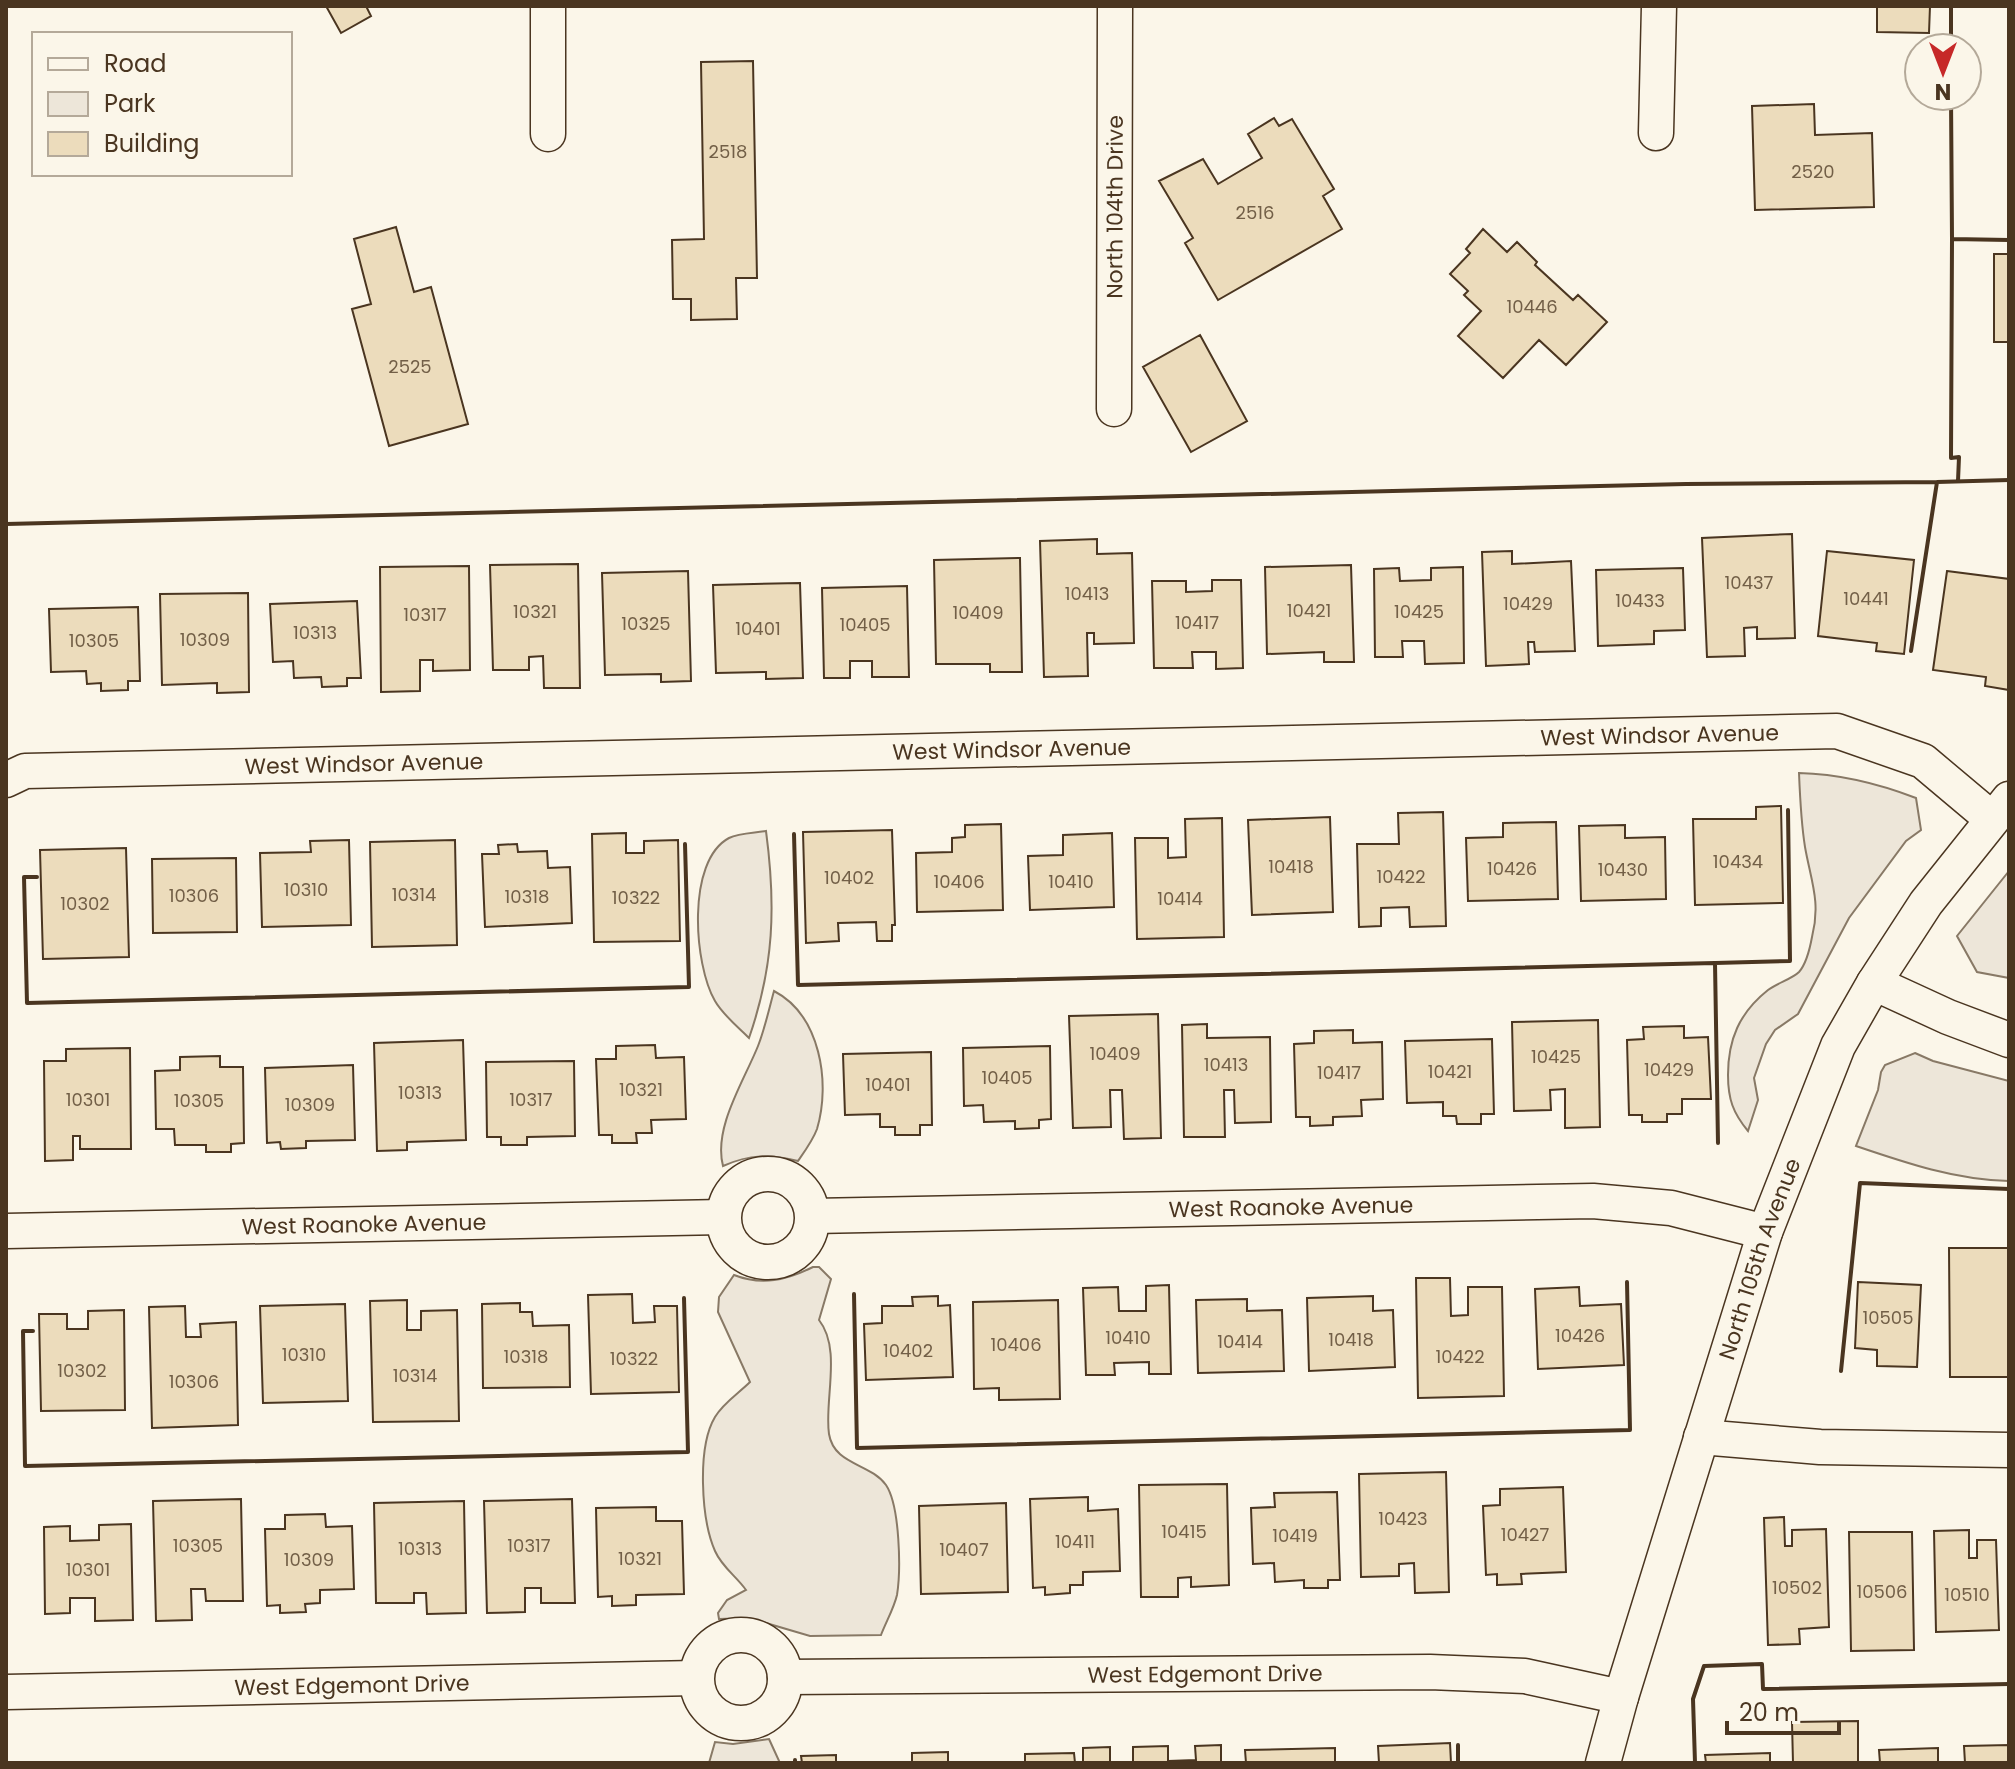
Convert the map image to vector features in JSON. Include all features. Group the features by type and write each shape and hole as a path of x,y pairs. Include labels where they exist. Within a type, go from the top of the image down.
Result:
{"street":[{"path":"548,6 548,134"},
{"name":"North 104th Drive","path":"1114,409 1115,6"},
{"path":"1656,133 1659,6"},
{"name":"West Windsor Avenue","path":"6,780 25,771 1837,731 1923,761 2000,809"},
{"name":"North 105th Avenue","path":"1603,1763 1765,1232 1838,1046 1926,903 2000,809"},
{"path":"1874,983 1948,1017 2009,1040"},
{"path":"760,1174 775,1174 790,1179 801,1188 813,1216 805,1243 783,1260 769,1262 755,1261 742,1254 725,1232 723,1217 726,1203 734,1190 745,1180 760,1174"},
{"name":"West Roanoke Avenue","path":"813,1216 1593,1201 1671,1208 1765,1232"},
{"name":"West Roanoke Avenue","path":"6,1231 723,1217"},
{"path":"1701,1437 1820,1447 2009,1450"},
{"path":"739,1634 750,1635 767,1643 777,1652 785,1677 783,1694 775,1708 750,1722 719,1718 707,1708 698,1693 696,1678 701,1659 713,1644 739,1634"},
{"name":"West Edgemont Drive","path":"785,1677 1430,1672 1525,1676 1621,1697"},
{"name":"West Edgemont Drive","path":"6,1692 696,1678"}],"green space":[{"path":"1799,773 1859,780 1916,798 1921,830 1906,841 1849,918 1798,1014 1775,1030 1766,1044 1754,1078 1758,1100 1748,1131 1735,1112 1729,1091 1733,1039 1743,1018 1758,999 1802,968 1815,924"},
{"path":"766,831 771,885 771,936 764,986 749,1038 722,1011 708,985 699,940 700,890 715,850 733,836"},
{"path":"2009,871 2009,978 1977,972 1957,936"},
{"path":"774,991 790,1002 802,1016 818,1051 823,1091 817,1129 798,1161 760,1156 723,1166 722,1136 726,1121 758,1046"},
{"path":"1915,1053 1933,1061 2009,1081 2009,1181 1950,1174 1856,1146 1885,1065"},
{"path":"819,1267 831,1279 819,1320 830,1345 828,1421 832,1444 845,1458 871,1472 886,1485 894,1508 899,1555 898,1584 896,1600 881,1635 810,1636 749,1618 719,1619 718,1613 727,1600 746,1590 721,1562 710,1537 704,1502 705,1446 718,1412 750,1382 718,1312 719,1297 734,1275 754,1280 774,1280"},
{"path":"769,1739 780,1763 709,1763 715,1742 733,1744"}],"building":[{"path":"326,6 366,6 371,16 341,33"},
{"path":"1877,6 1930,6 1929,32 1877,32"},
{"path":"753,61 757,278 736,278 737,319 691,320 691,299 673,299 672,240 704,239 701,62"},
{"path":"1814,104 1815,135 1872,133 1874,207 1755,210 1752,106"},
{"path":"1274,118 1279,126 1292,119 1334,189 1323,196 1342,229 1218,300 1185,243 1193,238 1159,181 1203,159 1218,184 1262,158 1248,134"},
{"path":"396,227 414,292 431,287 468,424 389,446 352,309 371,304 354,239"},
{"path":"1483,229 1507,252 1517,242 1537,262 1535,265 1573,300 1578,295 1607,322 1566,365 1539,340 1503,378 1458,336 1481,311 1464,295 1468,291 1450,274 1470,253 1466,249"},
{"path":"1994,254 2009,254 2009,342 1994,342"},
{"path":"1200,335 1247,421 1191,452 1143,367"},
{"path":"1792,534 1795,638 1757,639 1757,627 1744,628 1745,656 1707,657 1702,538"},
{"path":"1097,539 1097,554 1132,553 1134,643 1094,644 1094,633 1087,633 1088,676 1044,677 1040,541"},
{"path":"1512,551 1512,564 1571,561 1575,651 1535,652 1534,642 1528,642 1529,664 1486,666 1482,552"},
{"path":"1827,551 1914,560 1904,654 1876,651 1877,643 1818,636"},
{"path":"1020,558 1022,672 990,672 990,664 936,664 934,560"},
{"path":"578,564 580,688 544,688 543,656 529,657 529,670 493,670 490,565"},
{"path":"1351,565 1354,662 1324,662 1324,652 1267,654 1265,567"},
{"path":"469,566 470,670 433,671 433,660 420,660 420,691 381,692 380,567"},
{"path":"1463,567 1464,663 1425,664 1424,641 1402,641 1403,657 1375,657 1374,569 1399,568 1400,581 1431,580 1431,568"},
{"path":"1683,568 1685,630 1654,631 1654,644 1598,646 1596,570"},
{"path":"688,571 691,681 661,682 661,674 605,675 602,573"},
{"path":"1947,571 2009,579 2009,690 1985,686 1986,677 1933,670"},
{"path":"1212,580 1241,580 1243,668 1216,669 1216,652 1192,652 1193,668 1154,668 1152,581 1186,581 1186,592 1212,591"},
{"path":"800,583 803,678 766,679 766,672 716,673 713,585"},
{"path":"907,586 909,677 872,677 872,661 850,661 850,678 824,678 822,588"},
{"path":"248,593 249,692 217,693 217,683 162,685 160,594"},
{"path":"357,601 361,678 347,678 347,686 322,687 321,677 294,678 293,661 273,662 270,604"},
{"path":"138,607 140,681 128,681 128,690 101,691 101,683 87,684 86,671 51,672 49,609"},
{"path":"1781,806 1783,903 1695,905 1693,819 1756,819 1756,807"},
{"path":"1443,812 1446,926 1410,927 1409,907 1381,908 1381,926 1359,927 1357,844 1399,844 1398,813"},
{"path":"1330,817 1333,912 1252,915 1248,820"},
{"path":"1222,818 1224,937 1137,939 1135,838 1168,838 1168,858 1186,857 1185,819"},
{"path":"1556,822 1558,899 1468,901 1466,838 1503,837 1503,823"},
{"path":"1001,824 1003,910 917,912 916,853 952,852 952,838 965,837 965,825"},
{"path":"1625,825 1625,838 1665,837 1666,899 1581,901 1579,826"},
{"path":"892,830 895,925 892,925 892,941 877,941 876,922 838,923 839,941 806,943 803,832"},
{"path":"626,833 626,853 644,853 644,841 678,840 680,941 594,942 592,834"},
{"path":"1112,833 1114,907 1030,910 1028,856 1063,855 1063,835"},
{"path":"349,840 351,925 262,927 260,853 311,852 310,841"},
{"path":"455,840 457,945 372,947 370,842"},
{"path":"517,844 518,852 547,851 548,868 570,867 572,923 485,927 482,854 499,854 498,845"},
{"path":"126,848 129,957 43,959 40,850"},
{"path":"236,858 237,932 153,933 152,859"},
{"path":"1158,1014 1161,1138 1124,1139 1122,1090 1110,1090 1111,1127 1073,1128 1069,1016"},
{"path":"1598,1020 1600,1127 1565,1128 1565,1089 1550,1090 1551,1110 1514,1111 1512,1022"},
{"path":"1207,1024 1207,1038 1270,1037 1271,1122 1235,1123 1234,1090 1224,1090 1225,1137 1184,1137 1182,1025"},
{"path":"1684,1026 1684,1038 1708,1037 1711,1099 1682,1099 1682,1114 1667,1114 1667,1122 1642,1122 1642,1115 1629,1115 1627,1040 1644,1039 1643,1027"},
{"path":"1353,1030 1353,1043 1382,1042 1383,1099 1361,1100 1362,1116 1333,1117 1333,1125 1310,1126 1310,1117 1296,1117 1294,1044 1314,1043 1314,1031"},
{"path":"1492,1039 1494,1114 1481,1114 1481,1124 1457,1124 1456,1116 1443,1116 1443,1102 1407,1103 1405,1041"},
{"path":"463,1040 466,1140 407,1142 407,1150 377,1151 374,1043"},
{"path":"655,1045 656,1058 684,1057 686,1119 651,1120 652,1133 636,1133 637,1143 612,1143 612,1135 599,1135 596,1059 616,1059 616,1046"},
{"path":"1050,1046 1051,1119 1039,1120 1039,1128 1015,1129 1015,1121 984,1122 983,1105 964,1106 963,1048"},
{"path":"130,1048 131,1149 80,1149 80,1136 73,1136 73,1160 45,1161 44,1061 66,1061 66,1049"},
{"path":"931,1052 932,1125 920,1125 920,1135 895,1135 895,1127 880,1127 880,1114 845,1115 843,1054"},
{"path":"220,1056 220,1067 243,1067 244,1143 231,1144 231,1152 206,1152 206,1145 175,1145 174,1129 156,1129 155,1071 180,1070 180,1057"},
{"path":"574,1061 575,1136 527,1137 527,1145 501,1145 501,1137 487,1137 486,1062"},
{"path":"353,1065 355,1140 306,1141 306,1148 281,1149 280,1142 267,1143 265,1068"},
{"path":"1949,1248 2009,1248 2009,1377 1950,1377"},
{"path":"1416,1278 1450,1278 1451,1316 1468,1315 1468,1287 1502,1287 1504,1396 1418,1398"},
{"path":"1858,1282 1921,1285 1917,1367 1877,1366 1877,1350 1855,1348"},
{"path":"1169,1285 1171,1374 1149,1374 1149,1362 1114,1363 1115,1375 1086,1375 1083,1288 1118,1287 1119,1311 1146,1311 1146,1286"},
{"path":"1579,1287 1580,1306 1621,1304 1624,1365 1538,1369 1535,1289"},
{"path":"632,1294 633,1323 655,1322 654,1306 677,1306 679,1392 591,1394 588,1295"},
{"path":"938,1296 938,1306 950,1305 953,1377 866,1380 864,1324 882,1323 882,1306 913,1306 912,1297"},
{"path":"1373,1296 1373,1311 1393,1310 1395,1367 1309,1371 1307,1298"},
{"path":"1247,1299 1247,1311 1282,1310 1284,1371 1198,1373 1196,1300"},
{"path":"407,1300 407,1330 421,1330 421,1311 457,1310 459,1421 373,1422 370,1301"},
{"path":"1058,1300 1060,1399 999,1400 999,1388 974,1389 973,1302"},
{"path":"520,1303 520,1312 532,1312 533,1326 569,1325 570,1387 483,1388 482,1304"},
{"path":"345,1304 348,1401 263,1403 260,1306"},
{"path":"185,1306 186,1337 201,1337 200,1324 236,1322 238,1425 152,1428 149,1307"},
{"path":"124,1310 125,1410 41,1411 39,1314 67,1314 67,1329 88,1329 88,1311"},
{"path":"1446,1472 1449,1592 1415,1593 1414,1563 1399,1564 1399,1576 1361,1577 1359,1474"},
{"path":"1227,1484 1229,1585 1191,1587 1191,1577 1178,1578 1178,1597 1141,1597 1139,1485"},
{"path":"1563,1487 1566,1572 1521,1574 1522,1584 1497,1585 1497,1574 1486,1575 1483,1506 1500,1505 1500,1489"},
{"path":"1337,1492 1340,1580 1328,1580 1328,1588 1304,1588 1304,1580 1275,1582 1274,1563 1253,1564 1251,1508 1275,1507 1274,1493"},
{"path":"1088,1497 1088,1511 1118,1509 1120,1571 1083,1572 1083,1585 1070,1585 1070,1593 1045,1595 1045,1587 1033,1588 1030,1499"},
{"path":"241,1499 243,1601 206,1601 205,1589 191,1589 192,1620 156,1621 153,1501"},
{"path":"572,1499 575,1603 541,1603 541,1588 525,1588 525,1612 487,1613 484,1501"},
{"path":"464,1501 466,1613 427,1614 426,1593 414,1593 414,1603 376,1603 374,1503"},
{"path":"1006,1503 1008,1592 921,1594 919,1506"},
{"path":"656,1507 656,1521 682,1521 684,1594 636,1595 636,1605 612,1606 612,1596 598,1597 596,1508"},
{"path":"325,1514 326,1527 352,1526 354,1589 320,1590 320,1603 305,1604 306,1612 280,1613 280,1605 267,1606 265,1529 285,1529 285,1515"},
{"path":"1784,1517 1785,1546 1792,1546 1792,1530 1826,1529 1829,1627 1799,1629 1800,1644 1768,1645 1764,1518"},
{"path":"131,1524 133,1620 95,1621 95,1598 70,1598 70,1613 45,1614 44,1527 70,1526 70,1541 99,1540 99,1525"},
{"path":"1969,1530 1969,1558 1977,1558 1977,1540 1996,1540 1999,1630 1936,1632 1934,1531"},
{"path":"1849,1532 1912,1532 1914,1650 1851,1651"},
{"path":"1858,1721 1858,1763 1793,1763 1792,1722"},
{"path":"1450,1743 1451,1763 1379,1763 1378,1746"},
{"path":"1221,1745 1221,1763 1133,1763 1133,1747 1168,1746 1168,1761 1196,1760 1195,1746"},
{"path":"2009,1745 2009,1763 1965,1763 1964,1746"},
{"path":"1110,1747 1110,1763 1083,1763 1083,1748"},
{"path":"1335,1748 1335,1763 1246,1763 1245,1750"},
{"path":"1938,1748 1938,1763 1880,1763 1879,1750"},
{"path":"948,1752 948,1763 912,1763 912,1753"},
{"path":"1074,1753 1075,1763 1025,1763 1025,1754"},
{"path":"1770,1753 1770,1763 1706,1763 1705,1755"},
{"path":"836,1755 836,1763 802,1763 801,1756"}],"wall":[{"path":"1951,6 1951,32"},
{"path":"1951,112 1952,239 2009,240"},
{"path":"1952,239 1951,458 1959,457 1958,481"},
{"path":"1911,651 1937,482 2009,480"},
{"path":"6,524 1686,484 1937,482"},
{"path":"794,834 798,985 1715,963 1790,961 1788,810"},
{"path":"37,877 24,877 27,1003 689,987 685,844"},
{"path":"1715,963 1718,1143"},
{"path":"1841,1371 1860,1183 2009,1189"},
{"path":"854,1294 857,1448 1630,1430 1627,1282"},
{"path":"33,1331 23,1331 25,1466 688,1452 684,1298"},
{"path":"1695,1763 1693,1699 1704,1666 1762,1664 1763,1689 2009,1684"},
{"path":"1458,1745 1458,1763"}]}
